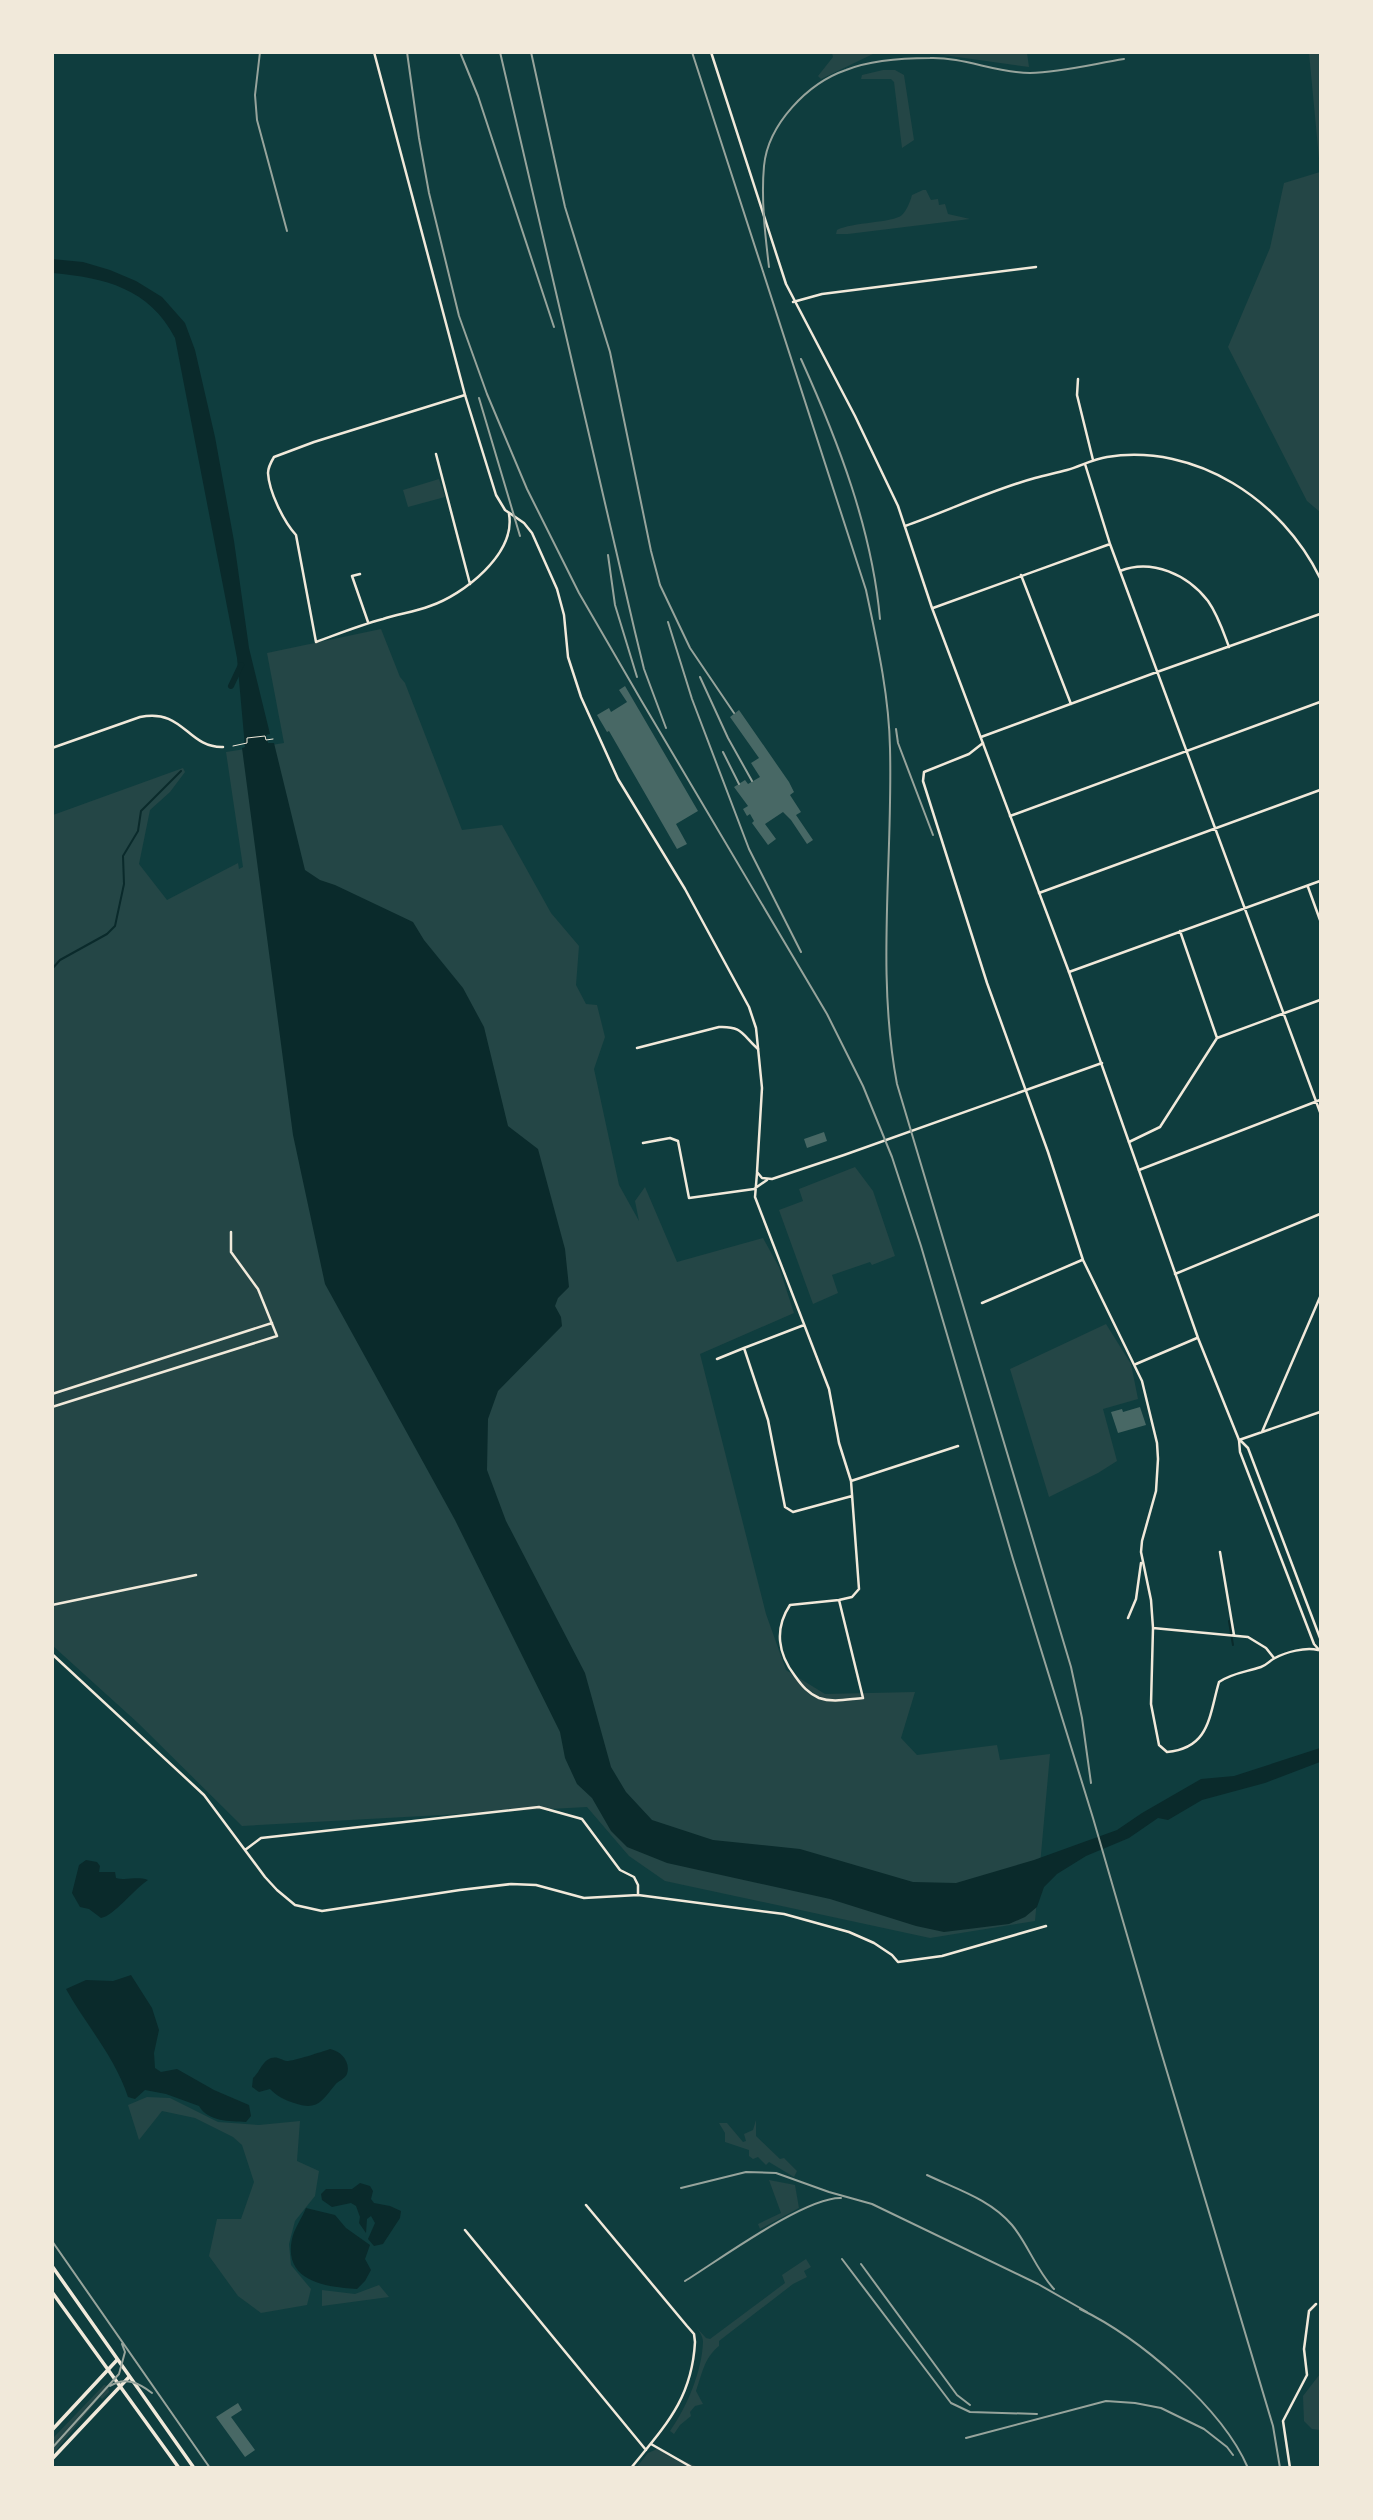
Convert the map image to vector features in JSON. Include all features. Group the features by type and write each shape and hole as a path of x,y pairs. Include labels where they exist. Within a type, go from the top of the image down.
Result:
{"main road":[{"path":"52,2266 194,2468"},
{"path":"52,2292 179,2468"},
{"path":"52,2430 117,2360"},
{"path":"52,2459 129,2377"}],"street":[{"path":"374,52 465,394 496,495 509,514 524,523 536,541 559,596 564,615 568,657 587,709 618,779 685,889 748,1007 756,1028 762,1088 754,1189 829,1390 839,1443 851,1481 859,1589 852,1597 790,1605 783,1615 780,1629 779,1643 788,1668 806,1690 829,1701 863,1698 839,1600"},
{"path":"710,52 793,302 898,506 932,608 1069,972 1198,1338 1239,1440 1240,1452 1314,1644 1320,1650"},
{"path":"793,302 822,294 1036,267"},
{"path":"1078,379 1077,395 1093,460"},
{"path":"465,394 274,457 269,467 271,483 286,526 296,535 316,642 368,623 430,607 470,584 502,548 509,534 509,514"},
{"path":"436,454 470,584"},
{"path":"904,526 1035,478 1093,460 1111,456 1172,458 1215,473 1251,494 1282,521 1321,578"},
{"path":"1085,464 1110,544 1321,1112"},
{"path":"932,608 1110,544"},
{"path":"1120,571 1134,565 1145,566 1164,569 1181,577 1209,603 1219,620 1228,647"},
{"path":"359,574 352,576 368,623"},
{"path":"1021,575 1071,704"},
{"path":"981,737 1321,614"},
{"path":"1010,816 1321,702"},
{"path":"52,747 140,717 155,715 171,718 200,742 212,748 223,747"},
{"path":"984,744 969,754 924,772 923,781 987,983 1083,1260 1136,1364 1149,1409 1158,1459 1156,1491 1142,1541 1136,1599 1128,1618"},
{"path":"1040,893 1321,790"},
{"path":"1069,972 1321,881"},
{"path":"1308,886 1321,920"},
{"path":"1180,931 1217,1038"},
{"path":"1129,1142 1160,1127 1217,1038 1321,1000"},
{"path":"636,1048 719,1027 731,1027 740,1030 758,1049"},
{"path":"643,1143 670,1138 678,1141 689,1198 754,1189 767,1180 948,1119 1101,1063"},
{"path":"1139,1170 1319,1101"},
{"path":"757,1172 767,1180"},
{"path":"1175,1274 1321,1214"},
{"path":"52,1407 277,1336 258,1289 231,1252 231,1233"},
{"path":"982,1303 1083,1260"},
{"path":"1262,1432 1321,1297"},
{"path":"52,1394 272,1323"},
{"path":"717,1360 805,1325"},
{"path":"1136,1364 1198,1338"},
{"path":"744,1349 768,1420 785,1507 793,1511 852,1496"},
{"path":"1239,1440 1321,1412"},
{"path":"1239,1440 1248,1448 1321,1638"},
{"path":"851,1481 958,1446"},
{"path":"1220,1552 1232,1636"},
{"path":"1141,1560 1151,1600 1153,1628 1151,1704 1159,1745 1167,1752 1174,1752 1197,1742 1205,1733 1219,1682 1229,1675 1264,1667 1274,1658 1309,1648 1320,1650"},
{"path":"52,1605 195,1575"},
{"path":"1153,1628 1248,1637 1266,1648 1274,1658"},
{"path":"52,1654 196,1787 265,1877 296,1905 322,1911 511,1884 550,1887 584,1898 638,1895 806,1919 874,1943 898,1962 942,1956 1046,1926"},
{"path":"245,1850 261,1838 284,1834 539,1807 582,1819 620,1870 634,1877 638,1885 638,1895"},
{"path":"586,2205 694,2334 695,2349 677,2411 631,2468"},
{"path":"465,2230 646,2450"},
{"path":"1290,2468 1283,2421 1307,2375 1304,2349 1309,2311 1315,2304"},
{"path":"651,2444 693,2468"}],"path":[{"path":"233,746 247,743 247,738 265,736 266,740 273,739"}],"shaded area":[{"path":"832,52 875,53 821,79 818,76 833,57"},
{"path":"929,53 1027,53 1029,67"},
{"path":"1309,53 1320,53 1320,169"},
{"path":"895,70 904,75 914,140 902,148 894,82 891,79 861,79 862,75"},
{"path":"1320,172 1320,512 1307,501 1228,347 1270,248 1284,183"},
{"path":"926,190 931,200 938,199 939,205 945,204 948,214 970,219 836,234 837,230 844,227 897,218 905,211 912,195"},
{"path":"52,259 83,262 136,281 162,297 185,323 195,350 215,437 234,541 249,648 270,734 266,735 268,743 274,743 305,870 320,880 413,922 424,940 463,988 484,1027 508,1126 538,1149 565,1249 569,1287 558,1298 555,1306 562,1326 498,1391 488,1419 487,1470 506,1521 585,1673 611,1767 626,1792 652,1820 713,1840 800,1849 913,1882 956,1883 1034,1860 1117,1830 1201,1779 1234,1776 1320,1748 1320,1762 1265,1783 1202,1800 1168,1820 1158,1818 1129,1838 1086,1856 1057,1874 1044,1887 1037,1907 1025,1917 1009,1924 944,1932 830,1899 667,1863 627,1847 611,1831 592,1798 577,1784 565,1758 560,1732 455,1520 325,1284 293,1135 242,748 245,747 237,658 175,338 152,307 139,297 108,283 53,273"},
{"path":"439,479 445,497 408,507 403,490"},
{"path":"381,629 462,830 502,825 551,913 579,946 576,985 586,1004 597,1005 605,1037 594,1069 619,1185 639,1221 635,1201 645,1187 677,1262 763,1238 779,1267 794,1313 700,1354 766,1614 786,1670 825,1694 915,1692 901,1738 917,1755 997,1745 1000,1760 1050,1754 1035,1921 930,1938 665,1881 629,1856 587,1807 242,1826 138,1723 53,1646 53,815 183,768 185,772 170,792 150,810 139,864 167,900 238,863 239,869 243,867 226,752 284,743 267,653"},
{"path":"855,1167 873,1191 895,1256 832,1275 838,1293 813,1304 779,1210 803,1201 799,1189"},
{"path":"1106,1324 1131,1364 1138,1399 1103,1409 1117,1461 1049,1497 1010,1369"},
{"path":"86,1860 97,1862 100,1866 99,1872 115,1872 116,1878 148,1880 112,1912 101,1918 89,1909 80,1907 72,1893 79,1865"},
{"path":"131,1975 152,2008 159,2030 154,2053 155,2068 161,2072 177,2069 214,2090 249,2105 251,2116 246,2122 214,2118 199,2106 166,2094 145,2090 135,2099 128,2097 108,2055 66,1989 86,1980 113,1981"},
{"path":"330,2049 344,2058 348,2070 345,2077 318,2103 302,2105 278,2096 270,2089 259,2092 252,2087 253,2078 268,2059 276,2057 290,2061"},
{"path":"147,2097 170,2098 218,2122 259,2125 300,2121 297,2161 319,2171 315,2196 295,2221 289,2244 291,2265 311,2289 307,2305 261,2313 238,2296 209,2256 217,2219 241,2219 254,2182 242,2145 233,2137 195,2118 162,2111 139,2140 128,2105"},
{"path":"756,2120 756,2136 797,2171 794,2177 769,2162 766,2165 758,2157 753,2159 749,2156 749,2150 725,2142 725,2133 719,2123 727,2123 743,2142 746,2141 744,2134 753,2130"},
{"path":"769,2180 795,2185 799,2208 760,2229 758,2224 781,2213"},
{"path":"360,2183 370,2186 374,2203 401,2211 400,2218 383,2244 374,2246 368,2239 375,2223 371,2216 367,2219 366,2233 359,2223 356,2206 351,2203 332,2207 322,2200 321,2194 326,2189 352,2189"},
{"path":"306,2208 335,2215 346,2228 370,2245 365,2259 371,2270 357,2289 321,2284 301,2273 294,2265 292,2239"},
{"path":"806,2259 811,2267 804,2271 807,2277 793,2284 719,2341 719,2346 704,2367 696,2391 703,2404 695,2406 690,2412 691,2416 674,2434 670,2431 688,2400 700,2365 703,2340 696,2327 710,2339 785,2283 782,2275"},
{"path":"379,2285 389,2297 322,2306 322,2290 355,2294"},
{"path":"1320,2374 1320,2430 1312,2429 1304,2421 1303,2396"},
{"path":"104,2385 108,2386 109,2392 102,2399 100,2397 53,2454 53,2438"},
{"path":"657,2449 698,2467 636,2468 648,2453"}],"building":[{"path":"625,686 698,811 676,824 687,844 677,849 609,731 607,732 597,715 609,708 611,712 627,702 619,690"},
{"path":"739,710 789,782 794,792 790,795 801,812 796,815 813,840 807,844 783,812 765,824 776,839 768,845 752,823 754,821 750,814 747,816 743,809 748,806 734,787 745,780 748,784 760,777 751,763 759,758 730,717"},
{"path":"824,1132 827,1141 807,1148 804,1139"},
{"path":"1140,1407 1146,1425 1118,1433 1111,1412"},
{"path":"238,2403 242,2410 231,2417 255,2450 245,2457 216,2417"}],"waterway":[{"path":"231,686 241,665"},
{"path":"52,969 60,960 107,934 115,926 124,884 123,856 138,831 141,811 181,771"},
{"path":"1229,1621 1233,1645"}],"tram line":[{"path":"52,2241 210,2468"},
{"path":"52,2448 119,2374 125,2352 122,2344"},
{"path":"110,2386 126,2381 142,2386 152,2393"}],"railway":[{"path":"260,52 255,95 257,120 287,231"},
{"path":"407,52 429,193 459,316 487,394 527,489 579,593 827,1014 863,1086 892,1157 1093,1818 1273,2426 1280,2468"},
{"path":"460,52 478,96 554,327"},
{"path":"500,52 644,669 666,728"},
{"path":"531,52 565,207 610,352 660,585 690,648 734,713"},
{"path":"692,52 866,590 882,669 889,728 886,958 887,1000 897,1084 1071,1667 1082,1718 1091,1783"},
{"path":"769,267 763,191 767,150 773,135 792,107 804,95 832,76 866,64 909,58 943,58 1005,71 1030,73 1124,59"},
{"path":"801,359 851,486 869,552 880,619"},
{"path":"479,398 520,536"},
{"path":"608,555 615,605 637,677"},
{"path":"668,622 692,699 749,849 801,952"},
{"path":"700,677 728,738 752,781"},
{"path":"896,729 898,743 933,835"},
{"path":"723,752 739,784"},
{"path":"681,2188 746,2172 776,2173 872,2204 1038,2284 1087,2312"},
{"path":"927,2175 972,2196 1003,2216 1018,2232 1042,2274 1054,2289"},
{"path":"685,2281 785,2218 825,2200 841,2198"},
{"path":"842,2259 951,2403 970,2412 1037,2414"},
{"path":"861,2264 957,2395 970,2405"},
{"path":"1080,2309 1127,2337 1176,2376 1219,2421 1248,2468"},
{"path":"966,2438 1106,2401 1161,2408 1204,2429 1233,2455"}]}
